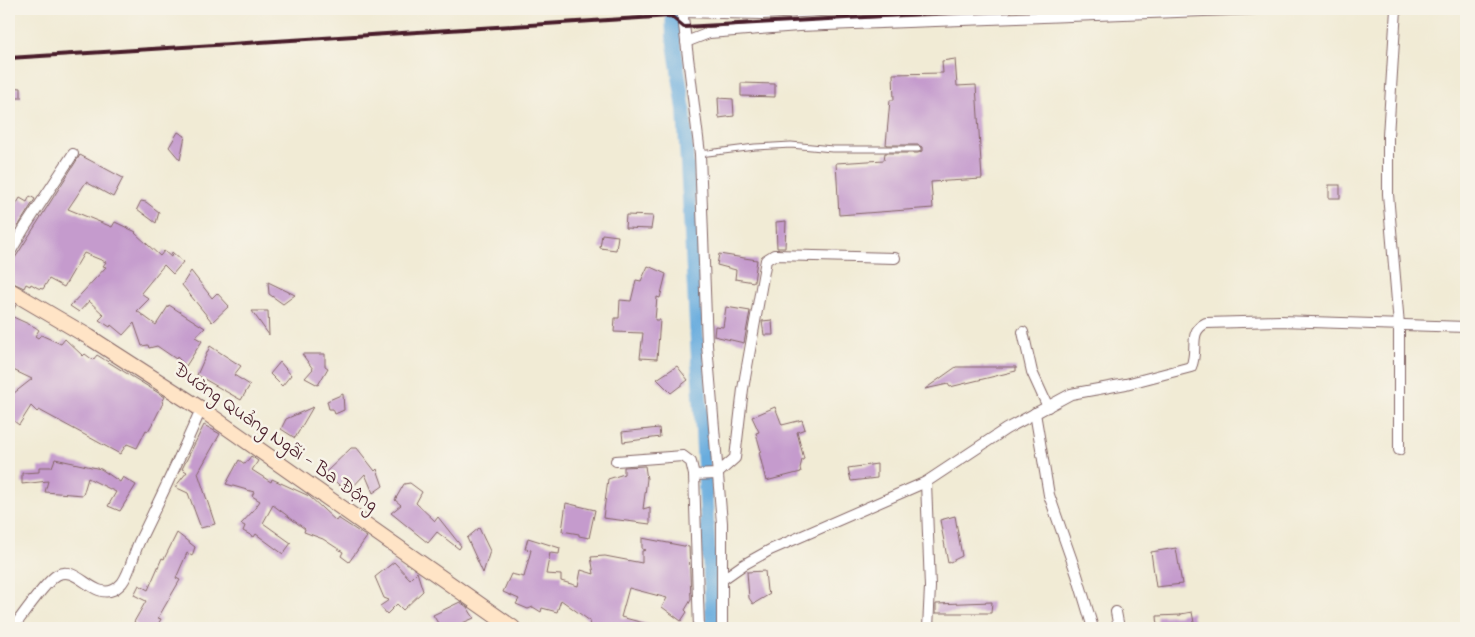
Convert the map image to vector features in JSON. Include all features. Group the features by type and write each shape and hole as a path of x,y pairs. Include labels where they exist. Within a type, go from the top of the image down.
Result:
{"main road":[{"name":"Đường Quảng Ngãi - Ba Động","path":"9,290 89,337 202,408 513,628"}],"street":[{"path":"699,628 705,475 706,345 700,154 682,10 762,14 858,9"},
{"path":"686,42 709,33 799,26 1257,9"},
{"path":"1396,9 1388,136 1388,194 1399,325 1399,450"},
{"path":"9,254 73,154"},
{"path":"705,475 735,458 743,389 766,260 774,255 895,258"},
{"path":"723,579 770,550 926,482 1006,429 1072,394 1126,384 1191,367 1194,360 1196,330 1206,322 1466,327"},
{"path":"1023,332 1032,372 1048,406"},
{"path":"13,628 49,582 57,575 64,573 73,575 96,589 108,591 114,590 122,584 138,543 174,471 202,408"},
{"path":"1035,414 1049,495 1093,628"},
{"path":"616,461 683,456 705,475 722,522 722,628"},
{"path":"926,482 930,588 928,628"},
{"path":"1116,612 1119,628"}],"lane":[{"path":"700,154 755,147 791,145 832,149 918,149"}],"building":[{"path":"955,59 957,86 976,85 982,179 931,182 933,208 839,215 836,163 884,160 885,153 918,153 922,151 922,147 918,145 886,145 890,100 894,100 893,74 943,73 942,61"},
{"path":"741,83 775,84 775,97 741,96"},
{"path":"9,87 21,88 21,98 9,98"},
{"path":"718,98 733,99 734,116 719,118"},
{"path":"178,132 185,136 180,160 169,147"},
{"path":"80,155 123,178 113,197 86,182 68,209 112,227 115,222 136,232 160,256 164,251 171,257 172,252 183,262 173,274 164,265 141,293 149,299 137,311 156,325 169,305 205,328 195,337 202,341 186,366 177,357 176,359 157,346 149,348 148,345 142,346 134,323 123,335 111,325 110,327 99,320 104,315 89,301 79,312 70,306 106,267 103,266 106,262 84,253 64,287 49,279 43,289 31,284 30,286 26,284 24,288 9,281 9,261 15,258"},
{"path":"1329,185 1340,185 1340,198 1329,198"},
{"path":"30,196 35,199 9,241 9,217 20,198 27,202"},
{"path":"141,201 146,202 159,212 156,223 137,209"},
{"path":"626,215 653,216 651,229 625,228"},
{"path":"786,221 785,248 777,248 776,222"},
{"path":"602,234 618,236 616,250 600,248"},
{"path":"719,254 757,260 754,282 735,279 736,270 717,265"},
{"path":"648,266 666,274 660,298 657,297 655,320 660,320 657,359 640,358 643,333 614,332 615,318 619,318 620,300 631,301 636,280 641,281"},
{"path":"191,271 212,298 217,293 229,306 212,322 182,285"},
{"path":"268,282 295,295 283,304 269,294"},
{"path":"9,301 16,305 11,316 39,330 35,336 38,338 41,335 61,344 65,339 83,356 85,354 93,360 97,355 165,397 154,421 148,431 146,430 137,448 127,444 120,454 39,410 37,412 31,406 19,425 9,417 9,397 32,379 9,368"},
{"path":"726,307 750,311 744,343 714,336 715,326 723,327"},
{"path":"252,311 268,311 269,335"},
{"path":"772,320 773,335 764,335 762,321"},
{"path":"210,346 241,366 234,375 250,385 241,400 197,375"},
{"path":"302,354 325,354 325,366 328,368 318,385 305,378 313,369"},
{"path":"280,362 291,375 282,386 270,374"},
{"path":"677,366 688,380 671,393 657,379"},
{"path":"956,367 1016,367 1016,371 950,387 948,384 925,389"},
{"path":"343,394 344,410 335,414 333,409 329,409 327,401"},
{"path":"313,407 295,438 281,429 286,419"},
{"path":"775,407 782,425 802,420 805,429 797,432 804,459 800,468 801,472 766,481 756,433 759,432 752,417"},
{"path":"204,425 220,434 198,473 215,524 201,528 188,493 175,487 187,472 182,469"},
{"path":"659,428 660,437 623,442 622,432"},
{"path":"351,448 357,448 375,471 377,469 383,486 373,493 365,474 350,490 344,484 340,486 326,472"},
{"path":"251,456 258,461 252,470 271,482 272,479 309,496 336,521 338,518 367,537 349,562 341,556 343,552 323,539 304,532 305,529 273,505 263,523 291,543 283,554 256,534 254,537 243,531 245,526 241,524 260,501 252,496 254,492 226,484 239,460 245,464"},
{"path":"55,459 101,469 120,482 123,477 136,485 120,511 108,506 116,492 88,478 83,495 45,492 48,481 22,484 22,473 39,472 39,467 52,467"},
{"path":"877,464 877,478 851,481 848,468"},
{"path":"645,466 647,479 643,509 650,507 650,524 603,518 608,479 624,474 624,467"},
{"path":"410,483 422,492 416,503 435,521 438,517 461,546 459,549 437,532 428,543 391,513 401,505 395,500 404,484"},
{"path":"566,503 595,510 589,538 562,531"},
{"path":"955,516 962,556 948,563 940,520"},
{"path":"479,528 490,551 483,573 467,538"},
{"path":"177,533 195,547 192,556 187,553 176,578 180,580 158,618 161,619 156,628 140,628 134,622 146,601 134,595 139,585 148,590 162,558 164,559"},
{"path":"528,538 560,548 559,554 550,553 546,574 561,575 561,581 578,586 581,570 594,574 591,557 605,556 642,563 642,551 646,550 642,549 642,538 689,547 691,600 685,610 687,612 681,621 662,607 667,598 629,588 621,617 651,625 651,628 589,628 590,621 561,600 557,612 542,608 541,612 533,607 528,609 516,604 519,599 503,592 511,574 524,577 531,550 525,549"},
{"path":"1176,548 1182,584 1156,587 1151,552"},
{"path":"394,562 410,579 417,572 423,591 403,610 397,604 387,614 380,606 389,600 384,598 375,577"},
{"path":"765,571 767,591 770,594 753,604 749,598 747,572"},
{"path":"460,602 467,607 474,618 451,628 441,628 433,615"},
{"path":"992,602 991,613 936,613 936,604"},
{"path":"1192,612 1195,628 1158,628 1157,616 1181,615"}],"waterway":[{"path":"672,9 673,37 684,109 713,628"}],"railway":[{"path":"9,58 671,16 684,27 1009,9"}]}
